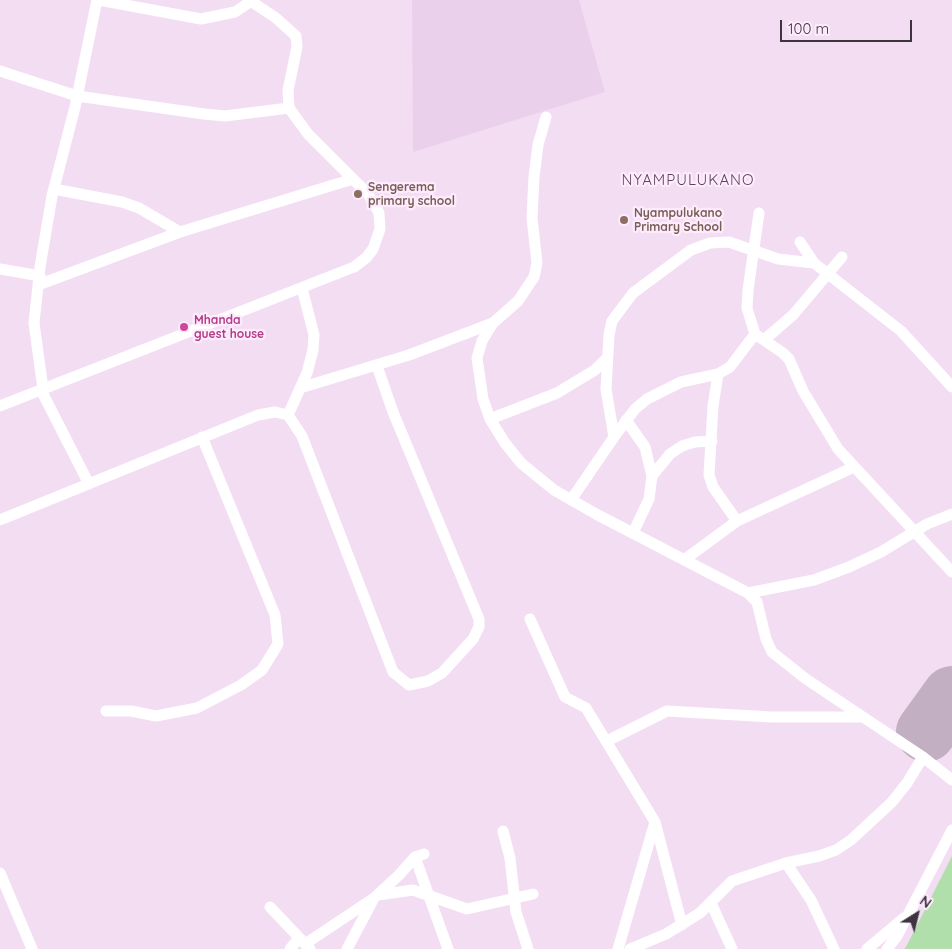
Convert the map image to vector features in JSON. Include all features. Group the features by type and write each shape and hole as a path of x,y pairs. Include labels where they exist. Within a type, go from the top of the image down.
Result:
{"street":[{"path":"0,406 42,389 302,288 354,267 366,258 377,242 380,229 379,213 368,194 308,134 289,108 288,90 297,47 296,36 253,1 235,12 201,19 98,0 45,232 34,323 42,389 89,484"},
{"path":"0,71 77,96 225,116 289,108"},
{"path":"546,117 538,145 534,177 532,218 537,263 534,277 518,301 493,323 482,341 477,358 482,399 490,419 505,443 521,463 571,500 748,593 757,602 766,639 772,652 806,679 923,757 952,780"},
{"path":"0,269 39,280 180,232 354,179"},
{"path":"54,189 122,202 139,208 180,232"},
{"path":"759,213 747,308 759,337 789,359 819,421 838,449 952,572"},
{"path":"614,437 607,404 606,359 612,320 633,293 691,250 710,243 729,242 778,259 814,263"},
{"path":"800,242 814,263 901,331 952,387"},
{"path":"571,500 626,420 647,399 681,382 718,374 730,367 759,337 793,315 842,257"},
{"path":"288,415 311,362 314,335 302,288"},
{"path":"300,388 377,366 493,323"},
{"path":"490,419 557,393 595,370 606,359"},
{"path":"0,520 258,414 275,412 288,415 302,436 393,672 409,685 428,681 442,673 473,639 479,623 477,610 393,412 377,366"},
{"path":"718,374 712,406 712,441 709,475 712,487 737,521"},
{"path":"626,420 645,447 652,476 649,498 633,533"},
{"path":"106,711 131,710 156,716 197,708 242,685 262,670 278,644 274,615 202,436"},
{"path":"652,476 670,454 682,446 695,442 712,441"},
{"path":"684,560 737,521 854,467"},
{"path":"748,593 814,580 849,568 915,531 952,514"},
{"path":"530,619 565,697 586,708 655,822 682,925"},
{"path":"607,741 667,711 772,717 859,716"},
{"path":"630,949 645,944 682,925 711,904 732,881 786,863 819,856 836,850 852,840 892,802 907,783 923,757"},
{"path":"618,949 655,822"},
{"path":"503,830 510,858 516,912 528,949"},
{"path":"887,949 897,936 952,830"},
{"path":"290,949 305,944 376,896 400,876 419,856 428,896 448,949"},
{"path":"786,863 810,900 834,949"},
{"path":"0,874 32,949"},
{"path":"376,896 412,890 467,909 533,894"},
{"path":"347,949 376,896"},
{"path":"711,904 732,949"},
{"path":"270,907 305,944"},
{"path":"867,949 908,915"}],"shaded area":[{"path":"412,0 579,0 605,92 413,152"},
{"path":"952,673 952,706 920,750 906,737"}],"green space":[{"path":"952,856 952,949 904,949 906,947"}],"runway":[{"path":"926,732 952,696"}],"place":[{"name":"Sengerema primary school","path":"358,194"},
{"name":"Nyampulukano Primary School","path":"624,220"},
{"name":"Mhanda guest house","path":"184,327"}],"district":[{"name":"NYAMPULUKANO","path":"688,180"}]}
